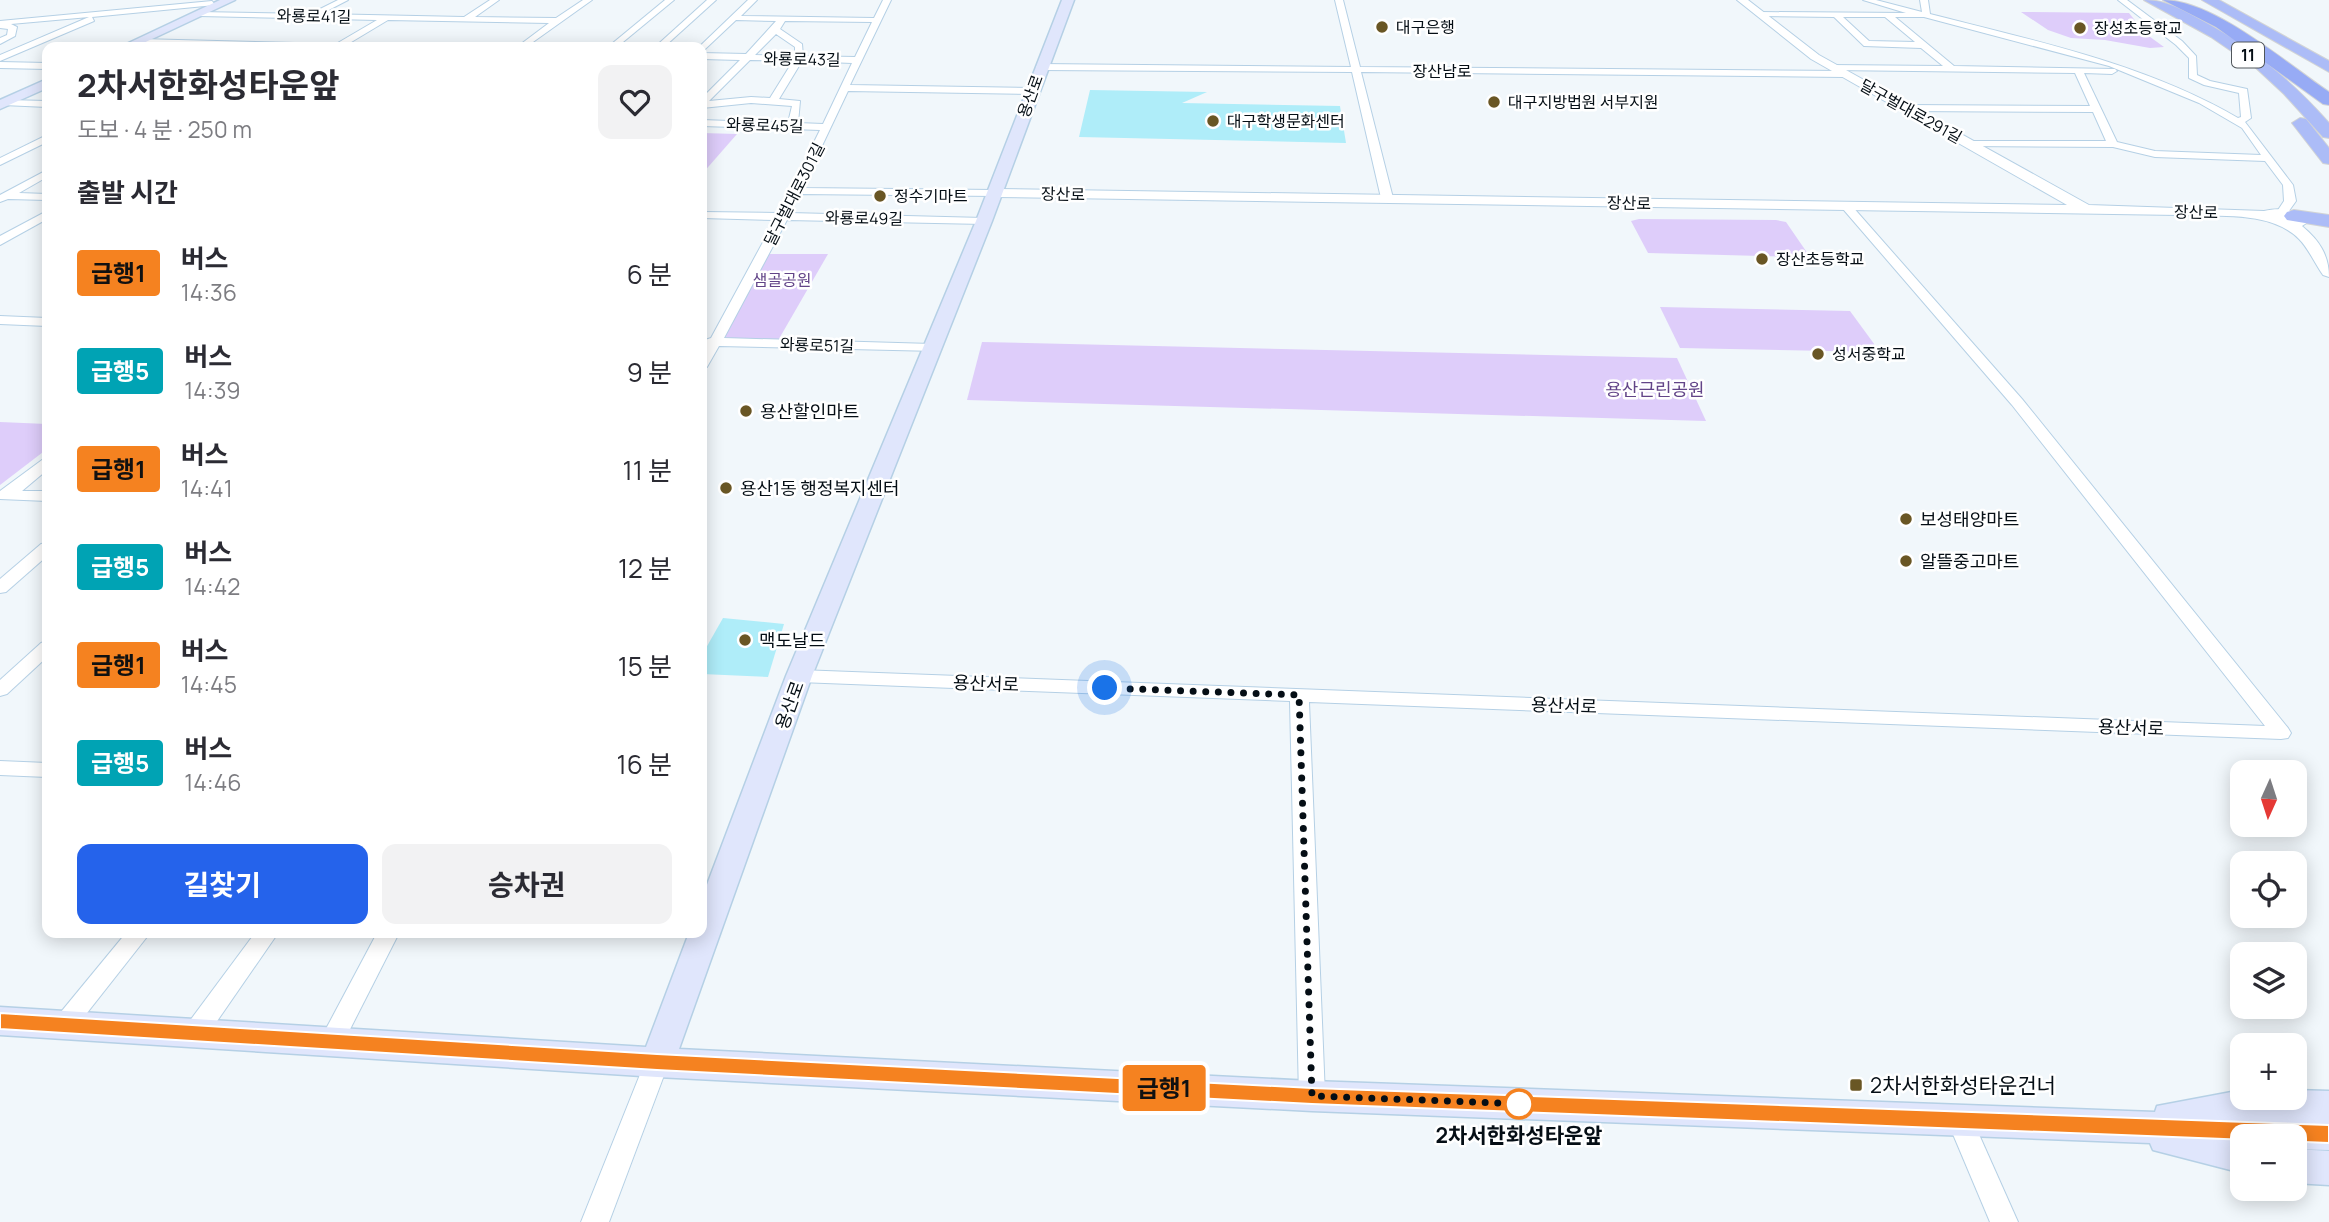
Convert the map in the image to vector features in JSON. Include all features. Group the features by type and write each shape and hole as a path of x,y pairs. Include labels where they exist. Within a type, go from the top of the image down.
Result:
{"highway":[{"path":"2142,0 2223,38"},
{"name":"11","path":"2151,0 2223,38 2278,80 2329,133"},
{"path":"2170,0 2221,24 2329,100"},
{"path":"2189,0 2247,29 2329,80"},
{"name":"11","path":"2209,0 2329,67"},
{"path":"2278,80 2289,110 2329,159"},
{"path":"2289,218 2329,221"}],"main road":[{"name":"용산로","path":"707,926 799,676 984,221 1040,67 1068,0"},
{"path":"139,42 228,1"},
{"path":"3,104 42,85"},
{"name":"용산로","path":"657,1062 703,938"},
{"path":"0,1021 657,1062 1312,1096 2329,1134"},
{"path":"2114,1126 2248,1104 2329,1106"},
{"path":"2114,1126 2230,1154"},
{"path":"2307,1167 2329,1168"}],"street":[{"path":"311,16 344,0"},
{"path":"465,19 495,0"},
{"path":"528,42 589,0"},
{"path":"618,42 670,0"},
{"path":"665,42 712,0"},
{"path":"707,44 756,0 778,19"},
{"name":"달구벌대로301길","path":"709,342 797,191 856,60 887,0"},
{"path":"1339,0 1387,198"},
{"name":"달구벌대로291길","path":"1742,0 1815,57 2088,210"},
{"path":"1867,0 2133,71 2202,101 2245,126 2288,185 2289,218 2307,238 2329,272"},
{"path":"1924,0 1926,15"},
{"path":"2122,0 2179,43 2193,58 2192,76 2207,83 2244,91 2246,118 2238,122"},
{"path":"0,24 228,1"},
{"path":"0,58 107,13"},
{"name":"와룡로41길","path":"199,14 559,21"},
{"path":"1760,14 1926,15"},
{"path":"1835,14 1867,44 1923,46"},
{"path":"1887,15 1952,69"},
{"name":"와룡로41길","path":"346,42 387,18"},
{"path":"736,18 877,20"},
{"name":"와룡로43길","path":"707,99 776,30 778,19"},
{"path":"0,24 13,27 11,36 0,41"},
{"path":"774,99 799,59 799,46 790,43 776,30"},
{"name":"와룡로43길","path":"707,56 856,60"},
{"path":"0,65 42,66"},
{"name":"장산남로","path":"1040,67 1356,71 2133,71"},
{"path":"2078,71 2113,144"},
{"path":"844,88 1031,91"},
{"path":"707,104 774,99 797,103 792,126"},
{"path":"3,104 42,104"},
{"path":"1905,107 2097,109"},
{"name":"와룡로45길","path":"707,123 828,127"},
{"path":"0,162 42,141"},
{"path":"1970,144 2113,144 2155,154 2269,158"},
{"path":"2,197 42,176"},
{"path":"797,191 995,193"},
{"name":"장산로","path":"995,193 2264,215 2270,212 2289,218"},
{"path":"2,197 42,197"},
{"name":"용산서로","path":"799,676 2281,733 2017,402 1847,207"},
{"name":"와룡로49길","path":"707,215 984,221"},
{"path":"0,242 42,217"},
{"path":"0,320 42,322"},
{"name":"와룡로51길","path":"709,342 932,348"},
{"path":"3,494 42,467"},
{"path":"3,494 42,496"},
{"path":"0,588 42,552"},
{"path":"0,690 42,652"},
{"path":"1299,695 1312,1096"},
{"path":"0,768 42,768"},
{"path":"64,1025 135,938"},
{"path":"195,1033 263,938"},
{"path":"331,1042 385,938"},
{"name":"용산로","path":"595,1222 657,1062"},
{"path":"1960,1121 2004,1222"}],"green space":[{"path":"2021,12 2129,13 2146,34 2164,47 2150,48 2105,40 2071,38 2048,30"},
{"path":"707,133 737,134 707,168"},
{"path":"1631,221 1786,222 1808,254 1801,257 1648,253"},
{"name":"샘골공원","path":"767,254 828,254 776,344 720,340"},
{"path":"1660,307 1850,311 1880,352 1680,348"},
{"name":"용산근린공원","path":"982,342 1677,358 1706,421 967,400"},
{"path":"0,422 42,424 42,453 0,485"}],"building":[{"name":"대구학생문화센터","path":"1090,90 1207,92 1182,103 1340,106 1346,143 1079,137"},
{"name":"맥도날드","path":"723,618 784,624 768,677 707,674 707,646"}],"bus line":[{"name":"급행1","path":"0,1021 657,1062 1312,1096 2329,1134"}],"place":[{"name":"대구은행","path":"1382,27"},
{"name":"장성초등학교","path":"2080,28"},
{"name":"대구지방법원 서부지원","path":"1494,102"},
{"name":"대구학생문화센터","path":"1213,121"},
{"name":"정수기마트","path":"880,196"},
{"name":"장산초등학교","path":"1762,259"},
{"name":"성서중학교","path":"1818,354"},
{"name":"용산할인마트","path":"746,411"},
{"name":"용산1동 행정복지센터","path":"726,488"},
{"name":"보성태양마트","path":"1906,519"},
{"name":"알뜰중고마트","path":"1906,561"},
{"name":"맥도날드","path":"745,640"},
{"name":"2차서한화성타운건너","path":"1856,1085"},
{"name":"2차서한화성타운앞","path":"1519,1104"}],"route":[{"path":"1105,688 1299,695 1312,1096 1528,1104 1519,1104"}]}
